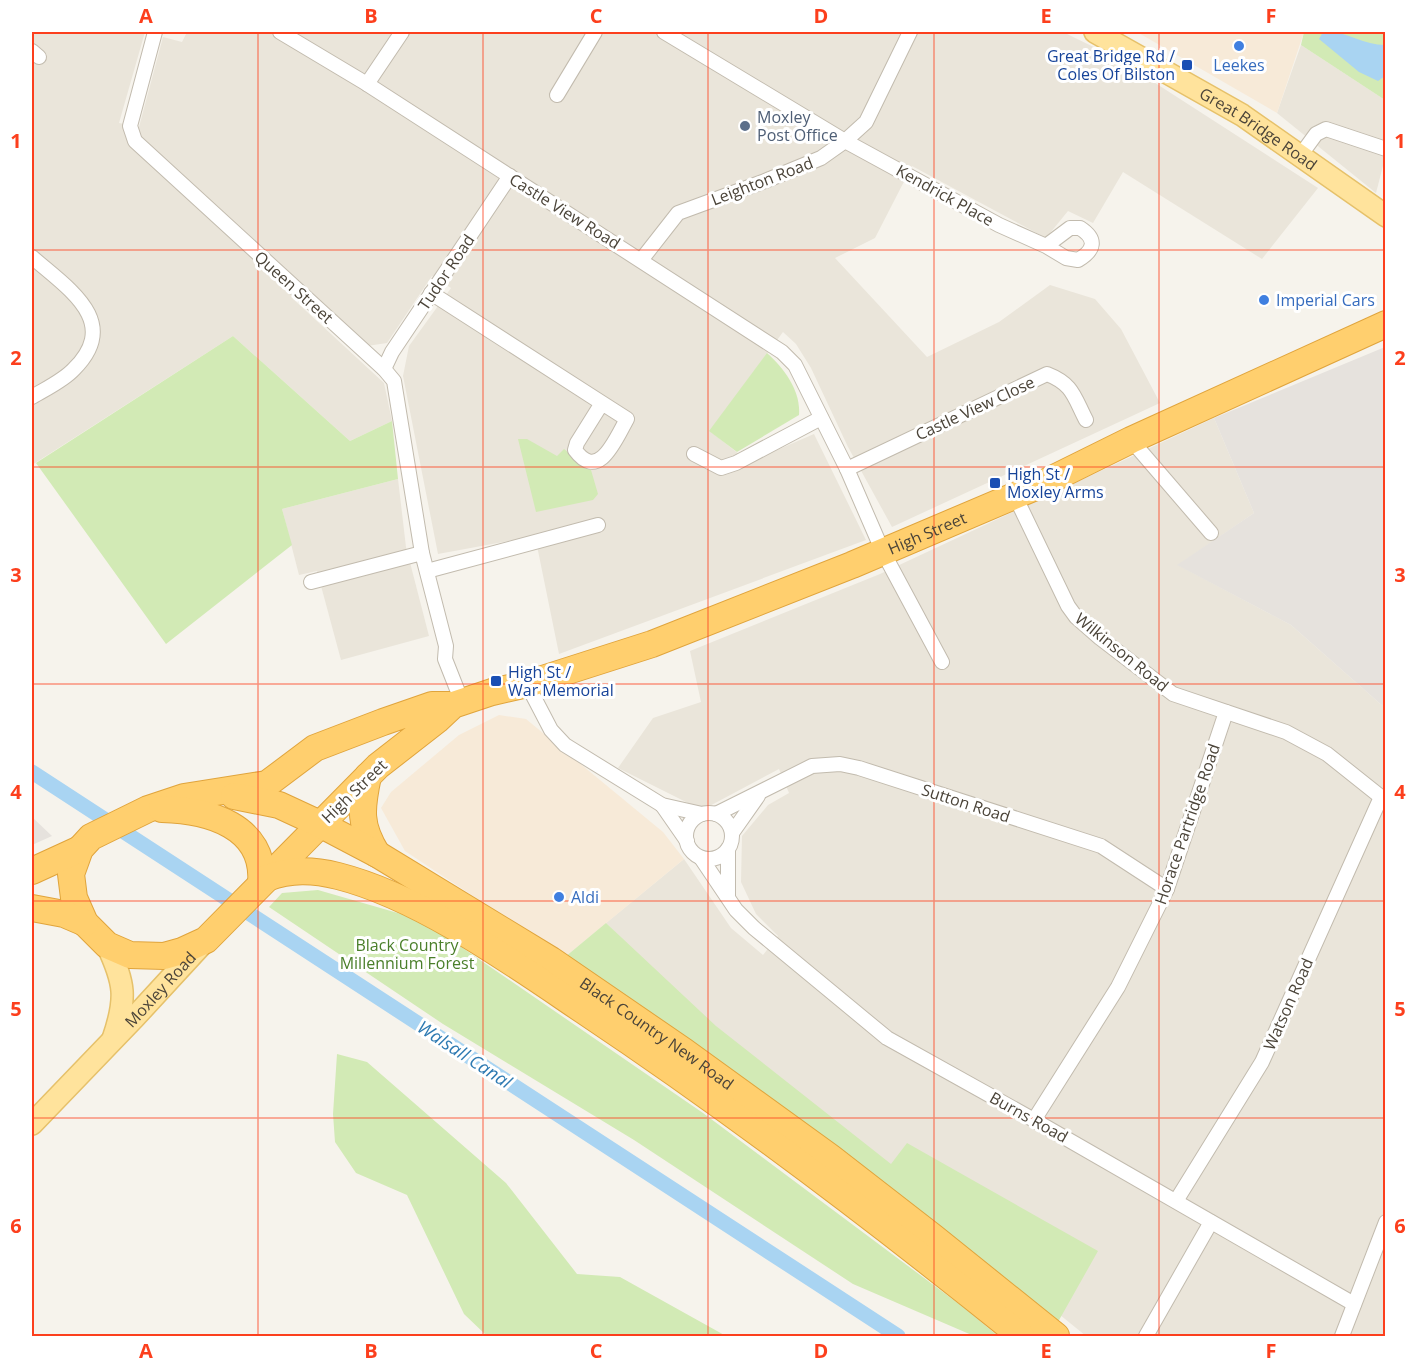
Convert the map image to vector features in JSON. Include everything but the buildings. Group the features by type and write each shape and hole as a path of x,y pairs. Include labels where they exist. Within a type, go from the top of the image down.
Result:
{"highway":[{"name":"High Street","path":"140,812 184,796 267,784 315,748 432,705 458,703 527,684 652,644 883,552 1015,496 1131,440 1386,324"},
{"name":"High Street","path":"258,886 373,771 458,703"},
{"path":"351,735 360,736 373,747 373,771 362,801 363,820 369,841 377,854"},
{"name":"Black Country New Road","path":"219,792 279,805 320,824 377,854 551,960 685,1052 830,1157 1056,1336"},
{"path":"32,871 140,812 187,810 230,824 242,833 255,851 261,871 258,886 215,932 182,951 165,956 130,955 107,945 85,923 78,910 71,886 71,874 85,843"},
{"name":"Black Country New Road","path":"258,886 282,873 305,870 340,876 390,894 446,923 538,979 684,1079 905,1244 1021,1336"},
{"path":"32,908 64,914 85,923"}],"main road":[{"name":"Great Bridge Road","path":"1095,32 1242,115 1385,215"},
{"name":"Moxley Road","path":"32,1124 215,932"},
{"name":"Moxley Road","path":"107,945 123,984 120,1019 112,1039"}],"street":[{"name":"Queen Street","path":"155,32 130,126 135,141 384,369 394,381 398,394 422,553 446,646 445,659 458,703"},
{"name":"Castle View Road","path":"280,32 367,84 782,352 795,365 847,469 883,552 942,662"},
{"path":"367,84 402,32"},
{"path":"557,95 595,32"},
{"name":"Kendrick Place","path":"664,32 845,141 999,225 1046,246"},
{"name":"Leighton Road","path":"642,260 678,213 765,182 821,158 845,141 866,122 910,32"},
{"path":"1300,156 1316,134 1326,129 1386,149"},
{"name":"Tudor Road","path":"384,369 392,352 510,176"},
{"path":"32,257 83,302 93,321 93,340 88,353 73,371 32,397"},
{"path":"431,293 602,403"},
{"name":"Castle View Close","path":"847,469 1047,375 1061,380 1068,386 1086,420"},
{"path":"694,454 722,468 736,463 821,418"},
{"path":"1131,440 1211,533"},
{"name":"Wilkinson Road","path":"1015,496 1068,606 1076,617 1173,694 1286,732 1327,754 1383,799"},
{"path":"427,571 598,525"},
{"path":"311,582 422,553"},
{"path":"527,684 551,730 565,745 662,805 723,818 732,833 728,849 728,897"},
{"name":"Horace Partridge Road","path":"1034,1120 1118,987 1167,889 1226,712"},
{"name":"Sutton Road","path":"709,814 759,794 812,766 840,764 860,768 1101,846 1167,889"},
{"name":"Sutton Road","path":"732,833 759,794"},
{"name":"Watson Road","path":"1176,1201 1262,1062 1383,799"},
{"path":"662,805 690,848 701,858 717,857 728,849"},
{"path":"687,841 686,832 689,824 709,814"},
{"name":"Burns Road","path":"701,858 728,897 754,928 887,1038 1354,1304"},
{"path":"1146,1336 1211,1222"},
{"path":"1342,1336 1386,1222"}],"shaded area":[{"path":"32,32 145,32 119,123 139,127 163,37 182,42 187,32 1063,32 1118,59 1318,188 1262,259 1123,172 1093,223 1068,211 1046,238 912,166 875,238 835,258 927,357 999,322 1050,285 1095,299 1121,329 1160,403 892,527 848,447 811,368 796,344 783,332 710,431 749,462 814,434 866,540 559,654 535,536 438,554 403,376 409,346 451,288 432,276 387,343 367,346 300,286 291,297 384,383 392,421 350,441 233,336 32,465"},
{"path":"1137,32 1304,32 1277,113"},
{"path":"1301,45 1385,100 1385,158 1376,193 1277,113"},
{"path":"1385,347 1385,708 1291,625 1177,565 1254,513 1214,418"},
{"path":"1214,418 1254,513 1178,565 1291,625 1385,708 1385,1336 1086,1336 726,1044 606,923 684,859 731,928 763,955 778,936 756,914 741,882 742,836 768,805 789,793 779,769 702,810 618,768 653,718 701,702 690,651 880,574"},
{"path":"398,479 406,547 429,636 341,660 317,571 299,575 282,509"},
{"path":"499,715 526,719 663,832 684,859 565,957 405,851 381,808 391,792 459,735"},
{"path":"32,817 52,836 32,845"}],"green space":[{"path":"1304,32 1385,32 1385,100 1301,45"},
{"path":"233,336 350,441 392,421 398,479 282,509 292,545 166,644 36,463"},
{"path":"767,353 790,381 797,397 799,415 737,452 709,431"},
{"path":"518,439 527,439 557,456 564,449 591,470 598,494 593,500 536,512"},
{"name":"Black Country Millennium Forest","path":"318,890 422,920 703,1113 963,1307 998,1336 974,1336 853,1284 634,1140 443,1024 269,907 282,893"},
{"path":"606,923 716,1026 891,1164 907,1143 1098,1251 1058,1322 565,957"},
{"path":"337,1054 367,1062 506,1183 577,1274 620,1277 726,1336 487,1336 464,1314 407,1195 356,1173 335,1142 333,1114"}],"water":[{"path":"1323,32 1338,33 1369,43 1385,45 1385,76 1378,81 1359,72 1319,39"}],"waterway":[{"name":"Walsall Canal","path":"32,772 898,1336"}],"place":[{"name":"Leekes","path":"1239,46"},
{"name":"Great Bridge Rd / Coles Of Bilston","path":"1187,65"},
{"name":"Moxley Post Office","path":"745,126"},
{"name":"Imperial Cars","path":"1264,300"},
{"name":"High St / Moxley Arms","path":"995,483"},
{"name":"High St / War Memorial","path":"496,681"},
{"name":"Aldi","path":"559,897"}]}
